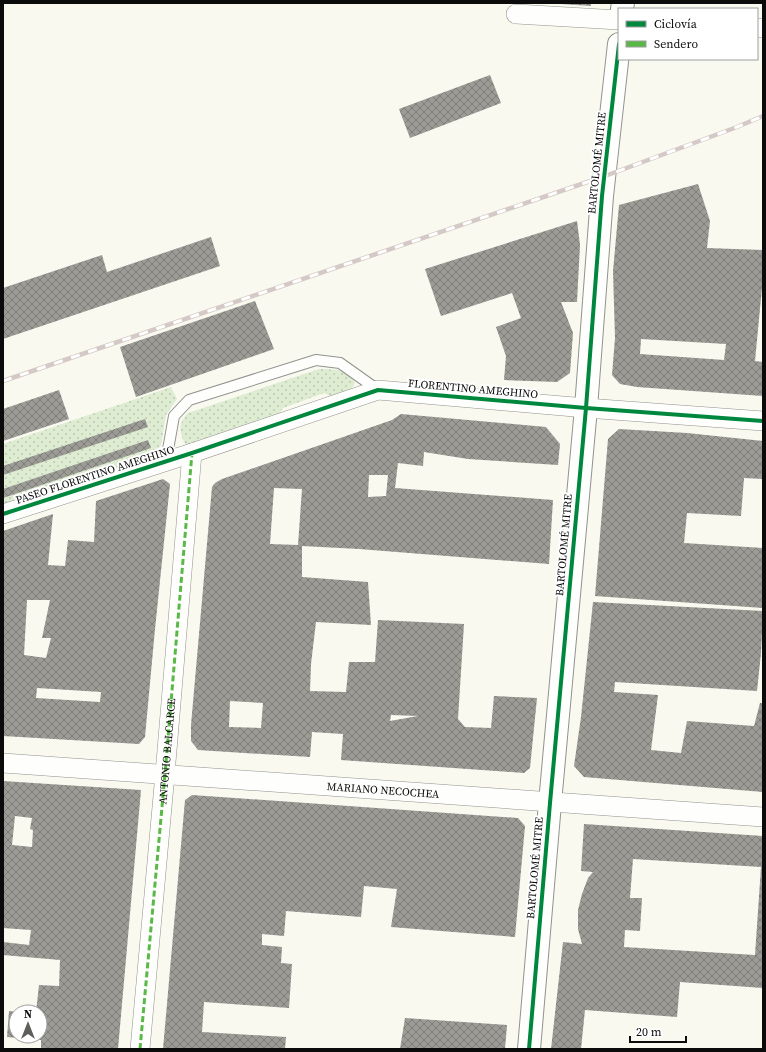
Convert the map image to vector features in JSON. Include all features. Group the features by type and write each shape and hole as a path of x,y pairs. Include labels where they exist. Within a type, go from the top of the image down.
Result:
{"street":[{"path":"516,14 618,20"},
{"name":"BARTOLOMÉ MITRE","path":"529,1049 586,408 602,196 618,53"},
{"name":"FLORENTINO AMEGHINO","path":"192,453 378,390 586,408 763,421"},
{"name":"PASEO FLORENTINO AMEGHINO","path":"3,514 192,453"},
{"name":"ANTONIO BALCARCE","path":"140,1049 192,453"},
{"name":"MARIANO NECOCHEA","path":"3,763 763,817"}],"lane":[{"path":"166,461 174,416 189,400 316,360 340,363 378,390"}],"green space":[{"path":"319,369 344,372 352,378 355,383 348,394 335,398 324,393 283,408 277,418 191,446 185,444 180,428 182,420 188,413"},
{"path":"171,387 177,399 166,415 161,445 151,458 3,506 3,444"}],"building":[{"path":"591,3 591,6 561,4"},
{"path":"490,75 501,103 410,138 399,109"},
{"path":"698,184 710,221 707,248 763,250 763,277 755,361 763,362 763,396 637,387 620,384 612,375 615,338 613,271 619,205","holes":["641,339 726,344 724,360 640,354"]},
{"path":"577,221 580,245 577,302 561,302 573,333 570,373 557,382 504,380 506,356 496,327 521,318 512,293 441,316 425,269"},
{"path":"211,237 220,266 3,339 3,288 102,255 107,272"},
{"path":"255,301 274,349 136,397 120,347"},
{"path":"59,390 69,419 3,441 3,409"},
{"path":"401,414 546,427 560,444 558,465 468,459 424,452 423,466 398,463 395,488 553,500 549,564 302,546 302,577 368,582 371,625 316,622 311,664 310,691 346,692 349,662 375,662 378,620 464,624 458,719 465,727 491,728 494,696 537,698 530,768 524,773 341,760 343,734 312,732 310,757 198,750 191,741 191,725 212,487 215,483 222,479 392,420","holes":["369,475 388,475 386,496 368,497","274,488 302,489 298,545 270,544","230,701 263,703 261,728 229,727","391,715 418,716 390,721"]},
{"path":"145,419 148,427 3,475 3,466"},
{"path":"619,429 687,433 763,441 763,479 744,478 741,516 687,513 684,543 763,548 763,608 595,596 608,439"},
{"path":"148,440 151,448 3,498 3,489"},
{"path":"163,479 170,484 145,737 139,744 3,736 3,531 53,514 48,565 65,566 68,540 94,542 96,501","holes":["27,600 50,600 42,638 51,638 46,658 24,655","37,688 101,692 100,702 36,698"]},
{"path":"593,602 763,611 757,691 615,682 614,692 658,695 651,750 681,753 687,721 754,726 760,703 763,703 763,792 584,777 574,766 581,717"},
{"path":"3,781 141,790 118,1049 41,1049 41,1044 48,1044 48,1004 37,1004 39,985 59,986 60,960 3,955 3,942 29,945 31,930 3,928","holes":["15,816 32,818 30,829 33,830 32,847 12,845"]},
{"path":"192,795 518,818 525,826 515,937 391,927 397,889 364,886 361,917 286,911 284,936 262,934 262,945 282,947 281,963 292,964 289,1008 204,1002 202,1032 286,1037 285,1049 163,1049 185,800"},
{"path":"584,824 763,836 763,988 680,982 677,1017 585,1010 581,1049 551,1049 563,942 582,944 578,929 578,910 588,878 593,872 581,871","holes":["633,859 761,867 755,955 624,947 625,930 640,931 642,898 630,898"]},
{"path":"405,1018 507,1025 505,1049 400,1049"}],"railway":[{"path":"3,381 605,176 763,116"}],"marked path":[{"path":"140,1049 192,453"}],"cycle path":[{"path":"529,1049 586,408 602,196 618,53"},
{"path":"3,514 192,453 378,390 586,408 763,421"}]}
